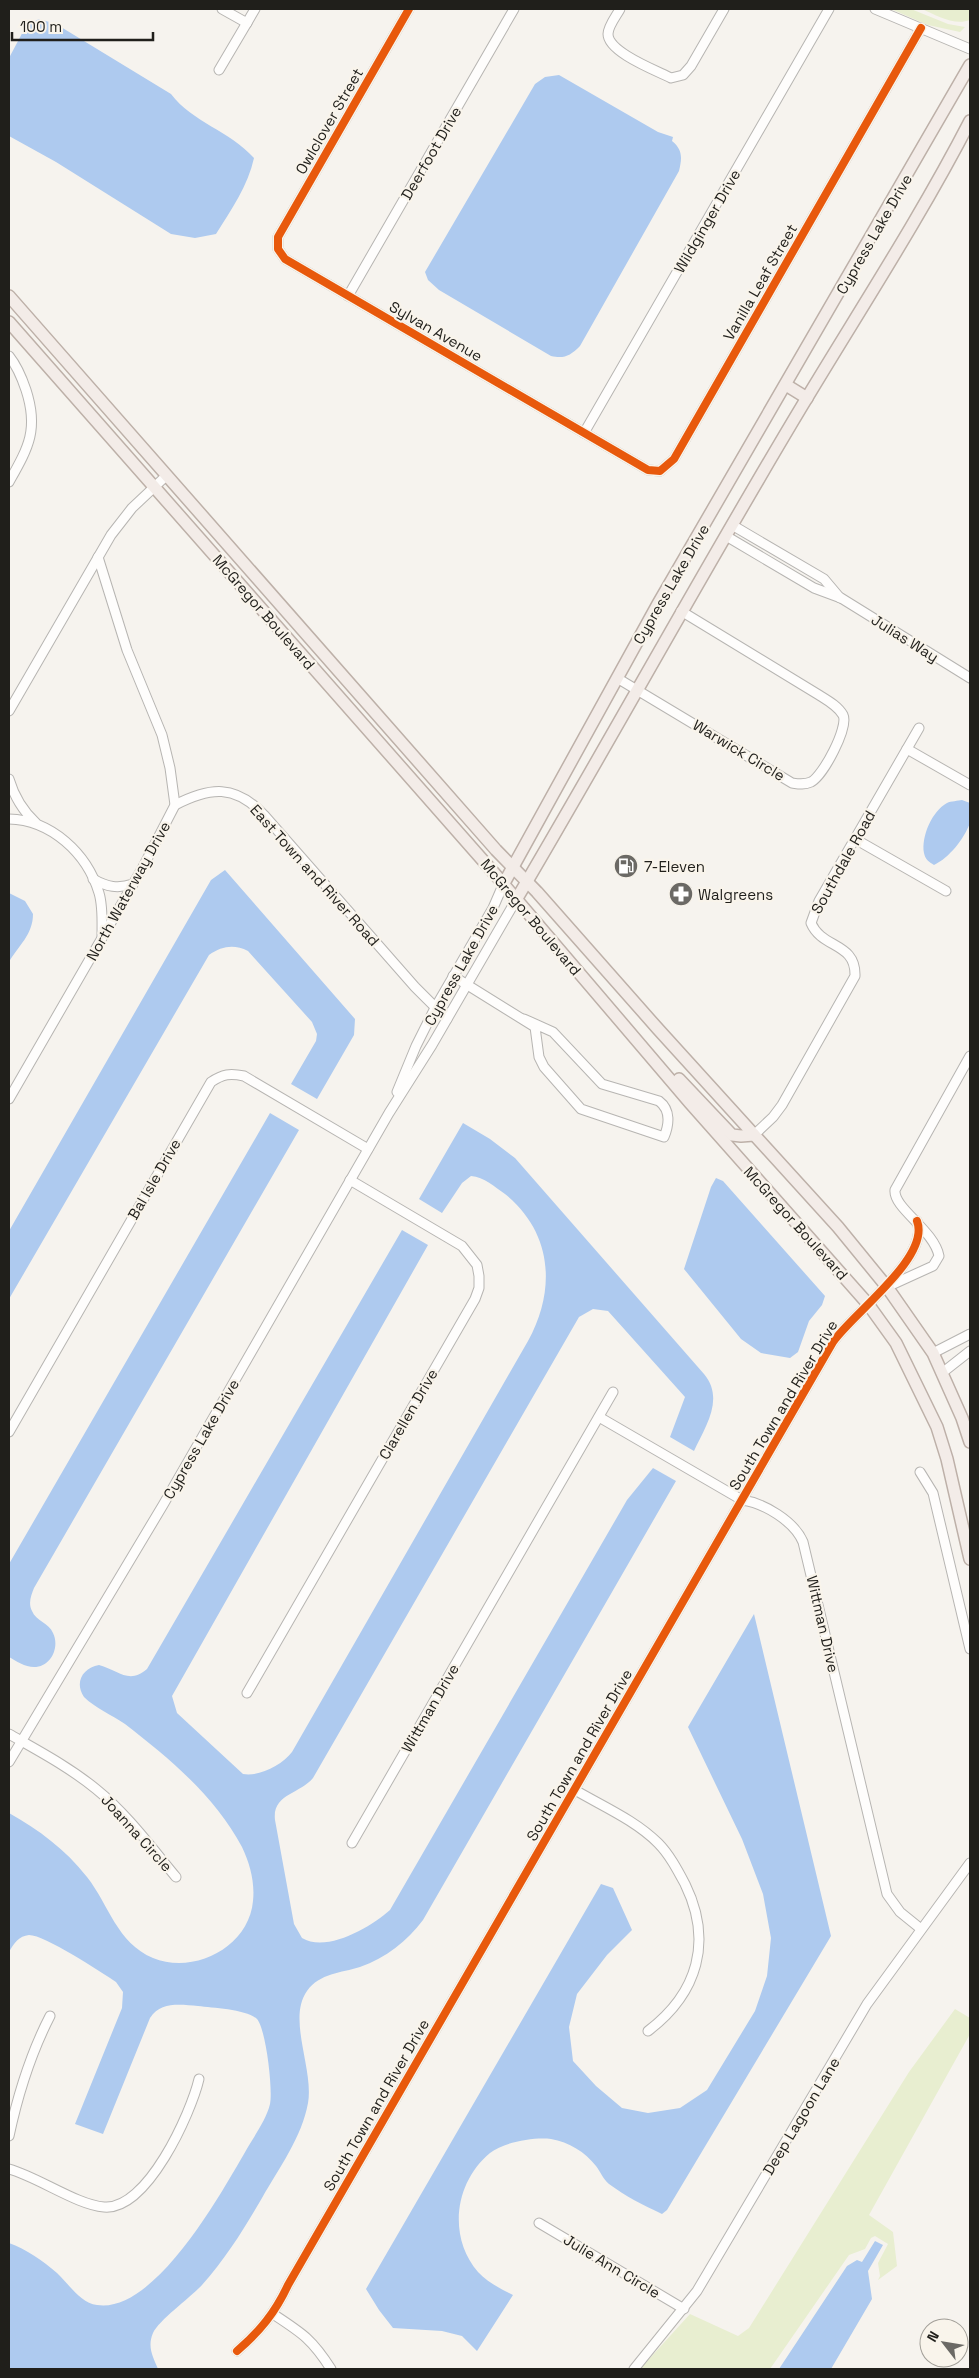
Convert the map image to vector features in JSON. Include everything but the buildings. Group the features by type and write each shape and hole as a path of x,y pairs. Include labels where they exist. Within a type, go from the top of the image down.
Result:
{"main road":[{"name":"Cypress Lake Drive","path":"503,885 617,678 970,65"},
{"name":"Cypress Lake Drive","path":"516,900 638,690 681,611 807,398 851,328 970,121"},
{"name":"McGregor Boulevard","path":"9,296 513,867 838,1227 887,1287 933,1353 962,1418 970,1442"},
{"name":"McGregor Boulevard","path":"9,322 868,1304 896,1343 937,1427 947,1459 970,1559"},
{"path":"786,385 807,398"},
{"path":"657,1064 671,1071 732,1135 736,1137 754,1135"}],"street":[{"path":"222,9 246,23"},
{"path":"218,70 255,9"},
{"name":"Owlclover Street","path":"278,249 278,237 410,9"},
{"name":"Deerfoot Drive","path":"348,296 514,9"},
{"path":"620,9 608,32 610,43 619,51 670,78 683,75 691,66 724,9"},
{"name":"Wildginger Drive","path":"584,433 829,9"},
{"path":"875,9 970,49"},
{"name":"Vanilla Leaf Street","path":"584,433 648,470 660,471 674,459 921,28"},
{"name":"Sylvan Avenue","path":"278,249 285,259 584,433"},
{"path":"9,356 23,381 32,411 33,422 29,446 9,482"},
{"path":"9,712 118,524 166,476"},
{"name":"Julias Way","path":"732,526 824,579 841,598"},
{"name":"Julias Way","path":"726,536 814,588 841,598 970,678"},
{"name":"North Waterway Drive","path":"9,1099 133,884 175,805 170,768 162,735 127,650 98,556"},
{"name":"Warwick Circle","path":"617,678 792,783 802,785 813,782 841,736 844,726 843,716 837,707 681,611"},
{"name":"Southdale Road","path":"754,1135 773,1117 782,1105 855,976 856,966 852,956 815,933 811,923 819,900 919,728"},
{"path":"907,749 970,785"},
{"path":"9,779 15,796 27,814 38,825"},
{"name":"East Town and River Road","path":"175,805 191,797 214,791 237,794 247,800 264,815 447,1019"},
{"path":"9,819 38,825 55,833 82,858 99,893 102,937"},
{"path":"855,839 946,891"},
{"path":"93,879 103,885 121,888 133,884"},
{"name":"Cypress Lake Drive","path":"388,1113 416,1046 493,908 503,885"},
{"name":"Cypress Lake Drive","path":"9,1762 130,1560 388,1113 447,1019 516,900"},
{"path":"454,976 535,1027 539,1057 544,1067 581,1109 664,1137 668,1119 664,1104 602,1084 553,1032 524,1019"},
{"path":"887,1287 913,1273 933,1266 938,1256 937,1249 917,1221 896,1199 896,1186 970,1056"},
{"name":"Bal Isle Drive","path":"9,1432 211,1082 221,1076 232,1073 244,1076 368,1149"},
{"name":"Clarellen Drive","path":"247,1694 475,1299 479,1288 480,1276 477,1265 462,1246 350,1180"},
{"name":"South Town and River Drive","path":"273,2314 292,2276 833,1342 848,1322 887,1287 918,1240 917,1221"},
{"path":"933,1353 970,1334"},
{"path":"942,1373 970,1351"},
{"name":"Wittman Drive","path":"352,1843 613,1392"},
{"name":"Wittman Drive","path":"599,1417 742,1500 754,1502 798,1531 803,1542 885,1889 893,1905 921,1929"},
{"path":"920,1472 933,1493 970,1649"},
{"name":"Joanna Circle","path":"9,1734 96,1789 123,1814 176,1877"},
{"path":"575,1790 638,1827 659,1843 674,1865 694,1905 699,1935 697,1959 691,1981 679,2001 666,2016 648,2030"},
{"name":"Deep Lagoon Lane","path":"634,2369 684,2309 867,2004 970,1863"},
{"path":"9,2136 25,2070 50,2016"},
{"path":"9,2169 35,2178 87,2203 105,2207 126,2199 152,2177 185,2121 195,2098 199,2079"},
{"name":"Julie Ann Circle","path":"539,2223 684,2309"},
{"path":"237,2351 263,2328 273,2314 304,2334 319,2349 331,2369"}],"green space":[{"path":"891,9 911,9 948,24 965,27 960,32 928,25"},
{"path":"922,9 970,9 970,20 951,21"},
{"path":"955,2009 970,2018 970,2034 869,2215 893,2232 897,2266 878,2280 880,2276 878,2263 888,2244 875,2236 871,2238 865,2249 849,2255 770,2369 640,2369 690,2314 738,2336 749,2328 909,2072"}],"water":[{"path":"39,19 56,24 171,94 189,112 234,141 254,158 243,188 216,234 195,238 171,234 56,162 9,136 9,58 26,26"},
{"path":"559,75 658,132 673,137 672,141 680,151 681,158 679,171 580,346 563,357 551,356 439,290 428,280 425,272 535,84 545,77"},
{"path":"962,800 970,803 970,823 955,847 945,858 934,865 925,857 924,853 924,840 932,818 949,802"},
{"path":"225,870 355,1019 354,1035 317,1099 291,1084 316,1041 317,1034 312,1022 248,951 238,947 228,947 209,955 9,1299 9,1231 211,880"},
{"path":"9,893 25,901 33,914 28,934 9,962"},
{"path":"270,1113 299,1130 34,1588 30,1600 31,1608 36,1617 49,1627 53,1633 55,1650 45,1664 31,1667 21,1664 9,1657 9,1564"},
{"path":"463,1123 490,1139 515,1158 704,1374 713,1393 713,1403 708,1423 694,1451 670,1437 685,1397 608,1311 593,1309 579,1317 313,1778 282,1800 275,1811 294,1924 302,1938 312,1942 336,1940 372,1924 390,1910 627,1500 653,1468 676,1481 423,1920 403,1942 379,1959 360,1967 324,1977 307,1991 302,2002 300,2030 309,2090 308,2103 301,2128 282,2164 227,2254 202,2285 162,2322 153,2333 151,2347 158,2369 9,2369 9,2243 28,2252 46,2264 80,2297 91,2304 119,2303 141,2291 162,2272 202,2222 262,2123 271,2097 266,2047 257,2019 245,2013 229,2010 172,2005 160,2009 150,2018 103,2134 75,2124 122,2008 123,1992 116,1982 98,1970 60,1947 37,1937 29,1935 20,1938 9,1952 9,1813 41,1833 79,1867 95,1888 122,1933 131,1943 153,1958 185,1963 202,1960 230,1944 241,1932 249,1917 253,1901 253,1887 247,1860 231,1828 205,1795 174,1764 125,1724 88,1701 81,1691 80,1681 85,1672 99,1665 129,1676 141,1674 147,1669 402,1230 428,1245 172,1696 177,1713 243,1774 256,1774 270,1769 288,1757 292,1752 528,1341 537,1322 543,1302 546,1282 541,1244 533,1226 521,1209 505,1194 485,1180 471,1176 462,1183 442,1213 419,1199"},
{"path":"716,1178 723,1181 825,1296 822,1305 809,1321 798,1352 790,1358 761,1353 741,1339 684,1269 711,1187"},
{"path":"754,1614 831,1936 667,2210 662,2214 621,2192 607,2182 587,2156 576,2148 564,2143 551,2139 536,2139 519,2141 496,2149 478,2165 469,2179 462,2195 459,2227 462,2243 468,2258 478,2272 499,2288 513,2295 477,2351 462,2336 442,2331 393,2328 366,2289 601,1884 613,1888 632,1930 607,1955 577,1994 569,2027 573,2061 596,2086 622,2108 648,2113 680,2108 707,2090 755,2011 767,1976 771,1938 763,1894 742,1839 688,1727"},
{"path":"875,2241 883,2245 868,2271 872,2299 831,2369 779,2369 847,2266 857,2260 862,2262"}],"cycle path":[{"path":"409,9 278,237 278,249 285,259 648,470 660,471 674,459 921,28"},
{"path":"237,2351 260,2329 278,2304 833,1342 902,1268 912,1251 918,1235 917,1221"}],"place":[{"name":"7-Eleven","path":"626,866"},
{"name":"Walgreens","path":"681,894"}]}
